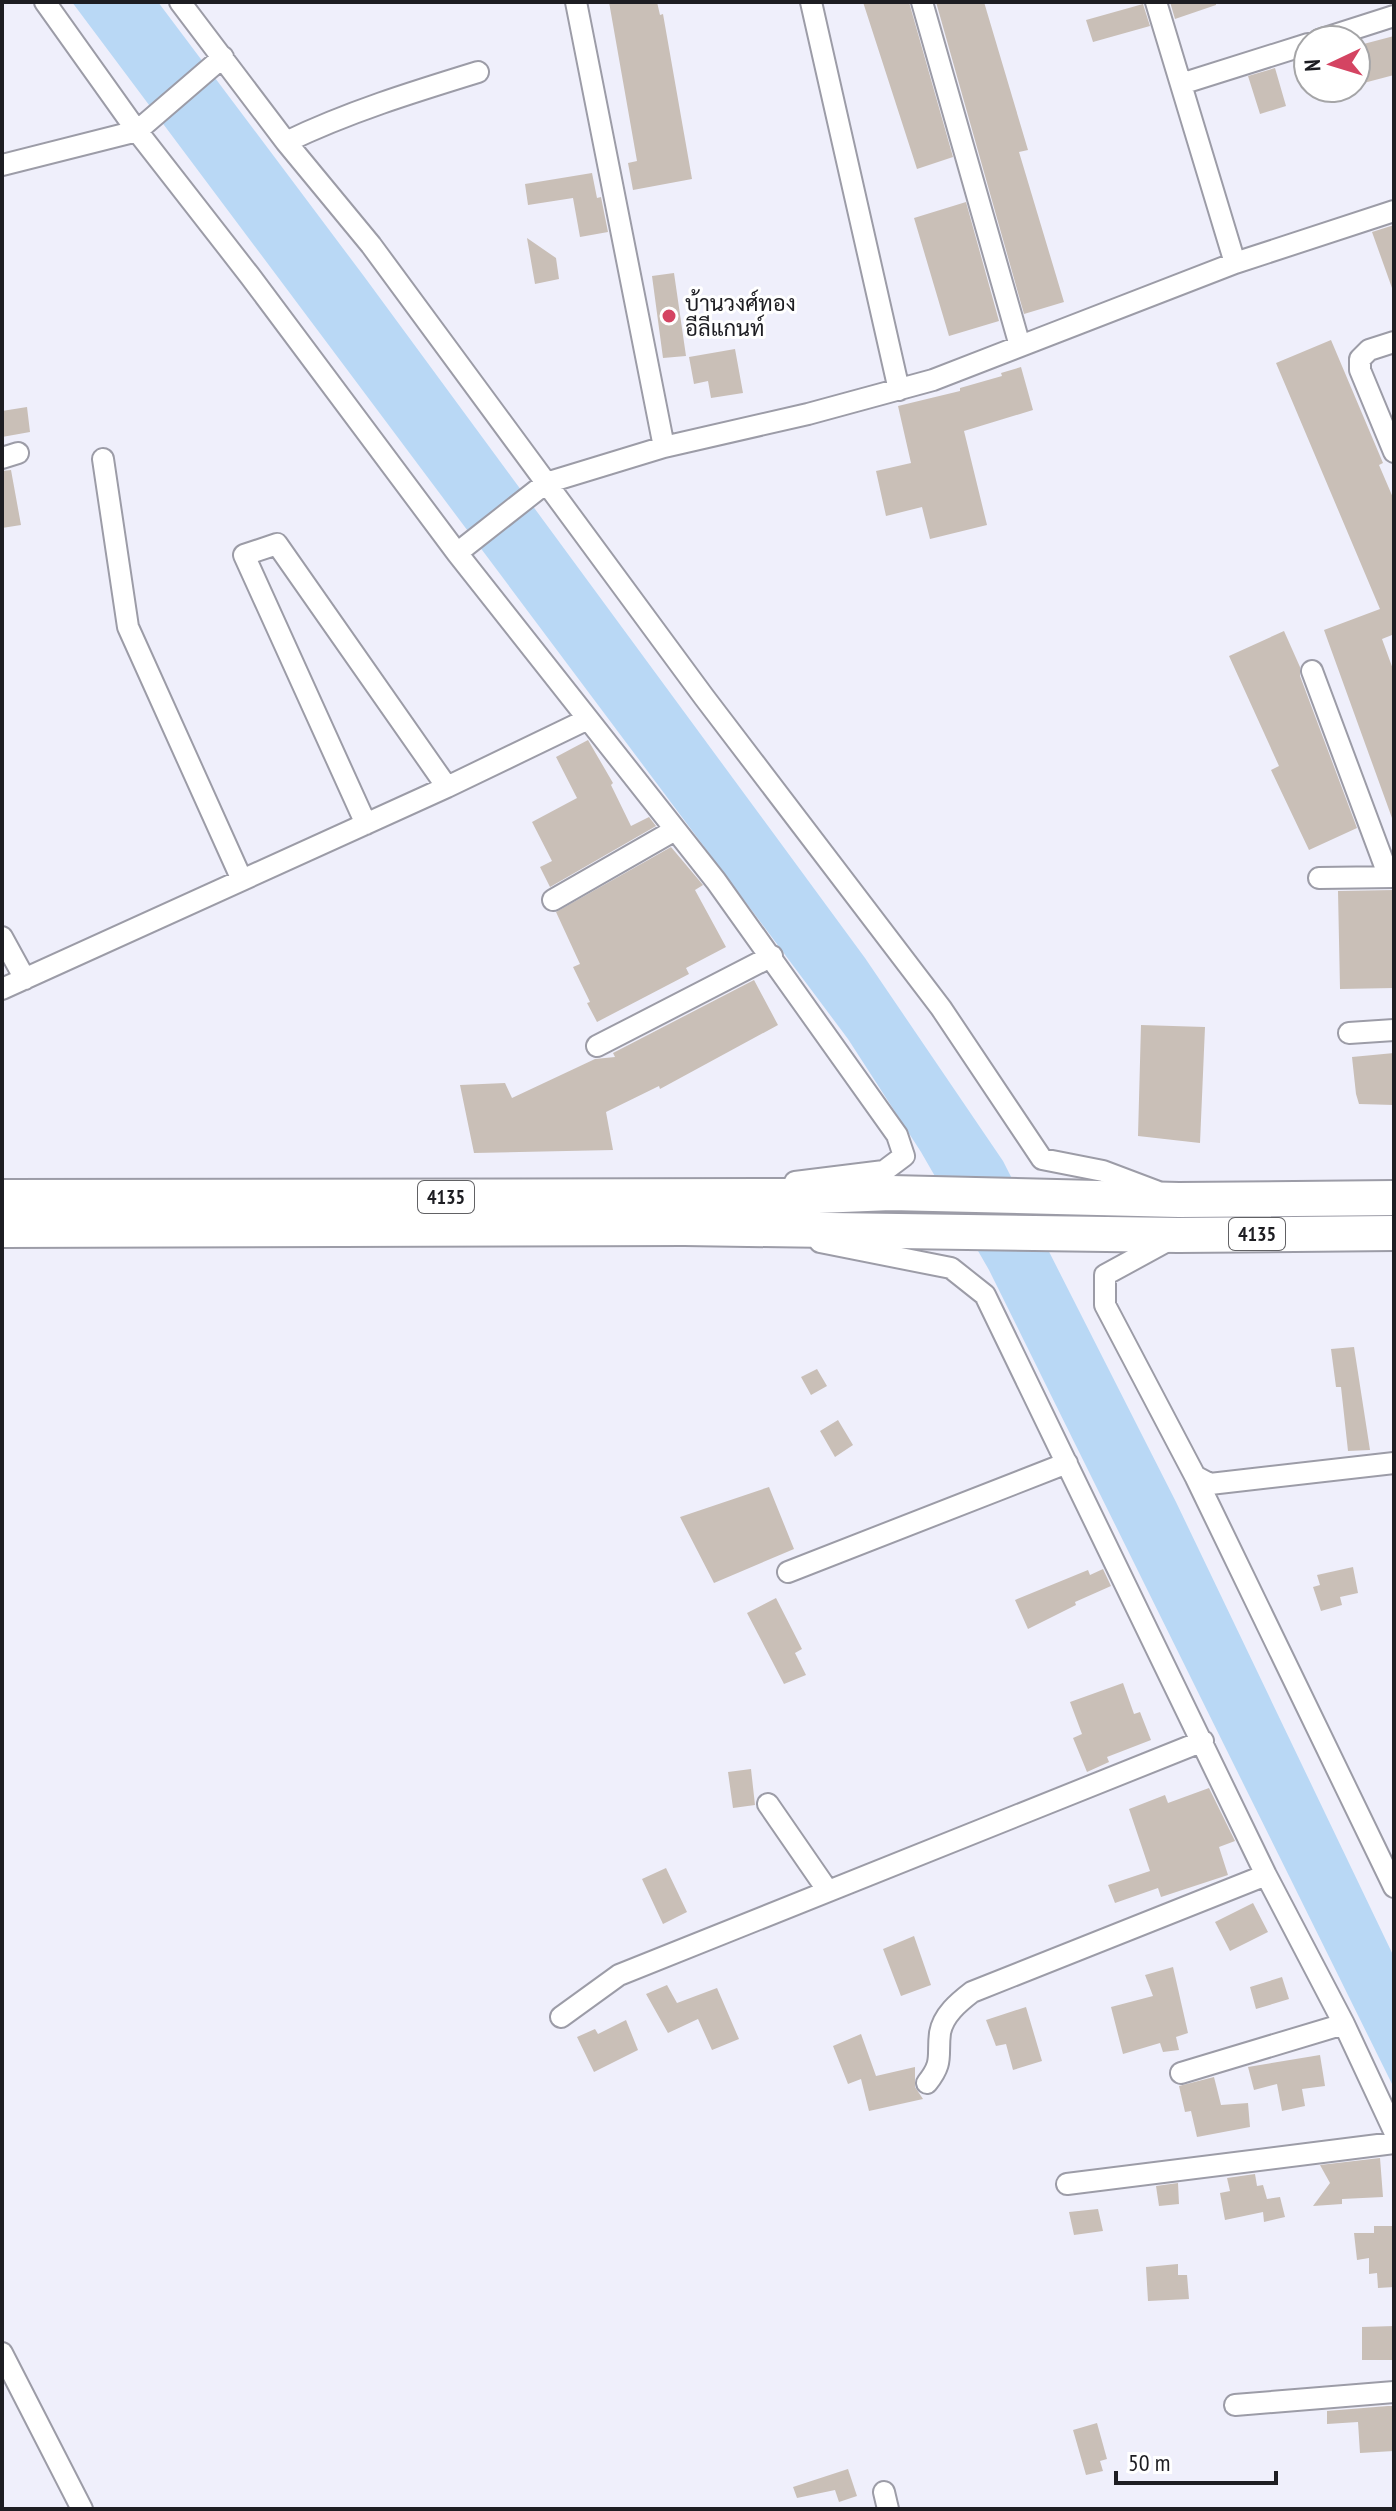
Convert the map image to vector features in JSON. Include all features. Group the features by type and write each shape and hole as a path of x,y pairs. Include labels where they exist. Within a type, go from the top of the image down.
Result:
{"main road":[{"name":"4135","path":"2,1197 891,1193 1179,1200 1394,1198"},
{"name":"4135","path":"2,1230 762,1229 1178,1235 1394,1233"}],"street":[{"path":"45,2 137,131 250,276 457,553 772,956 897,1135 904,1156 884,1171 684,1196"},
{"path":"180,2 286,142 371,245 714,709 941,1008 1042,1159 1103,1171 1179,1200"},
{"path":"576,2 664,447"},
{"path":"811,2 899,390"},
{"path":"922,2 1020,346"},
{"path":"1156,2 1235,263"},
{"path":"1369,24 1394,16"},
{"path":"1181,84 1292,49"},
{"path":"2,165 137,131 223,57"},
{"path":"286,142 364,108 478,72"},
{"path":"457,553 546,483 664,447 899,390 1235,263 1394,211"},
{"path":"1394,342 1369,350 1360,359 1360,370 1394,452"},
{"path":"103,459 128,627 242,880"},
{"path":"366,824 244,555 277,544 447,787"},
{"path":"1312,671 1391,877 1319,878"},
{"path":"2,989 447,787 588,719"},
{"path":"553,900 675,830"},
{"path":"2,937 25,979"},
{"path":"597,1046 772,956"},
{"path":"1349,1033 1394,1030"},
{"path":"762,1229 951,1268 985,1295 1266,1875 1344,2024 1394,2131"},
{"path":"1178,1235 1105,1275 1105,1305 1195,1476 1394,1887"},
{"path":"788,1572 1067,1463"},
{"path":"1195,1476 1210,1484 1394,1463"},
{"path":"561,2017 619,1975 1203,1741"},
{"path":"768,1804 828,1891"},
{"path":"927,2083 937,2070 941,2057 940,2031 944,2021 959,2002 972,1992 1266,1875"},
{"path":"1181,2073 1344,2024"},
{"path":"1067,2184 1394,2143"},
{"path":"2,2353 82,2509"},
{"path":"1235,2405 1394,2392"}],"water":[{"path":"72,2 158,2 363,275 865,958 1003,1161 1176,1502 1394,1957 1394,2088 989,1270 921,1152 848,1039"}],"building":[{"path":"609,2 657,2 660,15 663,14 692,179 633,190 628,163 637,161"},
{"path":"863,2 909,2 953,157 917,169"},
{"path":"936,2 984,2 1028,150 1019,152 1064,302 1024,314"},
{"path":"1170,2 1216,2 1216,5 1175,19"},
{"path":"1143,4 1150,26 1093,42 1086,20"},
{"path":"1394,36 1394,75 1372,81 1372,42"},
{"path":"1275,68 1286,106 1260,114 1248,76"},
{"path":"592,173 597,198 601,197 608,232 580,237 573,198 528,205 525,184"},
{"path":"966,202 999,321 949,336 914,218"},
{"path":"1394,225 1394,287 1392,288 1372,232"},
{"path":"527,238 556,258 559,279 535,284"},
{"name":"บ้านวงศ์ทอง อีลีแกนท์","path":"674,273 686,356 663,358 652,276"},
{"path":"1331,340 1383,463 1379,465 1394,500 1394,641 1392,635 1382,639 1394,672 1392,818 1324,630 1380,609 1276,363"},
{"path":"735,349 743,393 711,398 708,381 694,384 689,357"},
{"path":"1021,367 1033,410 964,431 987,525 930,539 922,507 886,516 876,471 911,463 898,406 960,391 960,388"},
{"path":"27,407 30,432 2,437 2,411"},
{"path":"11,470 21,525 2,528 2,471"},
{"path":"1284,631 1300,667 1300,676 1357,828 1309,850 1271,770 1279,766 1229,656"},
{"path":"588,740 613,783 611,785 631,826 649,817 656,826 550,887 540,867 552,861 532,822 577,798 556,757"},
{"path":"671,847 703,885 695,890 726,947 686,968 689,974 597,1022 573,967 580,964 556,912"},
{"path":"1394,890 1394,988 1340,989 1338,891"},
{"path":"754,980 778,1025 660,1089 659,1086 606,1112 613,1150 474,1153 460,1085 505,1083 512,1098 595,1059 615,1057 613,1053"},
{"path":"1141,1025 1205,1027 1200,1143 1138,1136"},
{"path":"1394,1053 1394,1105 1359,1104 1352,1057"},
{"path":"1354,1347 1370,1450 1348,1451 1341,1387 1336,1387 1331,1349"},
{"path":"817,1369 827,1386 811,1395 801,1377"},
{"path":"838,1420 853,1445 835,1457 820,1431"},
{"path":"769,1487 794,1549 714,1583 680,1517"},
{"path":"1353,1567 1358,1593 1340,1597 1342,1605 1321,1611 1313,1587 1320,1585 1317,1575"},
{"path":"1103,1569 1111,1586 1028,1629 1015,1600 1088,1570 1090,1575"},
{"path":"776,1598 802,1649 795,1653 806,1675 784,1684 747,1613"},
{"path":"1123,1683 1134,1714 1140,1712 1151,1740 1107,1757 1109,1762 1087,1772 1073,1738 1082,1734 1070,1702"},
{"path":"751,1769 755,1805 733,1808 728,1772"},
{"path":"1209,1788 1235,1841 1219,1847 1228,1875 1161,1897 1158,1888 1115,1903 1108,1885 1150,1871 1129,1809 1165,1795 1168,1803"},
{"path":"666,1868 687,1912 663,1924 642,1879"},
{"path":"1253,1903 1268,1932 1230,1951 1215,1922"},
{"path":"914,1936 931,1985 901,1996 883,1949"},
{"path":"1173,1967 1188,2033 1176,2037 1179,2050 1163,2052 1160,2043 1123,2054 1111,2007 1153,1996 1145,1975"},
{"path":"1282,1977 1289,1999 1256,2009 1250,1987"},
{"path":"667,1985 677,2003 717,1988 739,2039 712,2050 698,2019 668,2033 646,1994"},
{"path":"1026,2007 1042,2061 1013,2070 1006,2044 996,2046 986,2020"},
{"path":"626,2020 638,2050 594,2072 577,2037 595,2029 598,2034"},
{"path":"861,2034 876,2076 915,2067 915,2087 923,2099 869,2111 861,2079 848,2084 833,2046"},
{"path":"1320,2055 1325,2086 1302,2089 1305,2106 1282,2111 1277,2084 1254,2090 1248,2067"},
{"path":"1214,2077 1221,2105 1248,2103 1250,2127 1197,2137 1191,2111 1185,2112 1179,2086"},
{"path":"1380,2158 1383,2197 1342,2199 1342,2204 1313,2206 1330,2183 1320,2165"},
{"path":"1255,2174 1257,2186 1263,2185 1267,2199 1280,2197 1285,2217 1264,2222 1263,2212 1225,2220 1220,2193 1230,2191 1227,2178"},
{"path":"1178,2183 1179,2204 1159,2206 1156,2186"},
{"path":"1098,2209 1103,2231 1074,2235 1069,2212"},
{"path":"1374,2226 1394,2226 1394,2287 1378,2288 1377,2273 1369,2274 1369,2258 1357,2260 1354,2233 1374,2233"},
{"path":"1178,2264 1178,2275 1187,2275 1189,2299 1148,2301 1146,2267"},
{"path":"1394,2326 1394,2360 1362,2360 1362,2327"},
{"path":"1394,2406 1394,2451 1360,2453 1358,2422 1327,2424 1327,2411"},
{"path":"1097,2423 1107,2459 1100,2461 1103,2471 1086,2475 1073,2430"},
{"path":"848,2469 857,2496 839,2502 835,2490 797,2498 793,2487"}],"place":[{"name":"บ้านวงศ์ทอง อีลีแกนท์","path":"669,316"}]}
